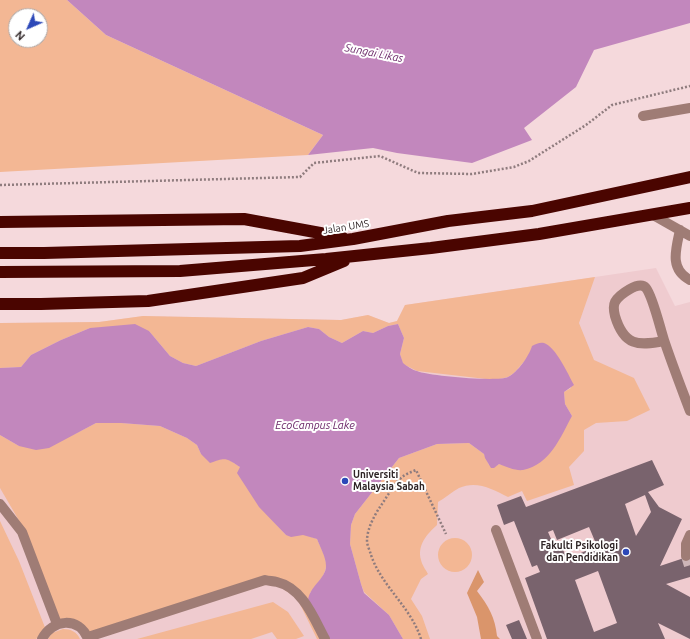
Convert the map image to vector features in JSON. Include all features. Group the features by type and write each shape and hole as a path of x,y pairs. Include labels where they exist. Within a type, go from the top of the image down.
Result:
{"highway":[{"name":"Jalan UMS","path":"0,253 300,246 353,239 448,221 532,211 690,177"},
{"path":"0,272 180,271 356,256 539,234 690,208"},
{"path":"0,222 244,219 353,239"},
{"path":"0,304 148,301 303,278 356,256"}],"street":[{"path":"643,116 690,108"},
{"path":"653,215 690,236"},
{"path":"680,230 675,253 677,266 684,277 690,280"},
{"path":"664,340 644,344 632,342 626,337 621,331 614,314 615,302 619,297 635,287 641,286 646,288 690,411"},
{"path":"0,504 22,532 57,624"},
{"path":"496,530 537,639"},
{"path":"686,556 686,544 690,535"},
{"path":"42,639 45,633 57,624 71,623 84,631 88,638 265,580 278,582 290,588 303,599 325,639"}],"path":[{"path":"0,185 300,176 314,163 380,156 418,173 472,174 514,168 529,161 586,125 612,105 690,86"},
{"path":"421,639 418,630 406,609 387,586 376,568 367,540 370,526 377,512 402,477 416,470 446,534"}],"shaded area":[{"path":"0,0 67,0 106,35 323,135 308,155 0,172"},
{"name":"Universiti Malaysia Sabah","path":"656,268 675,306 690,302 690,639 0,639 0,323 99,322 143,316 341,320 368,315 389,323 397,321 405,305"},
{"path":"595,277 579,323 594,360 634,378 650,410 627,421 596,423 584,430 584,451 569,467 574,485 527,501 522,491 508,497 484,486 472,485 459,488 438,502 437,525 426,536 420,549 423,566 428,574 421,579 411,599 422,616 430,639 403,639 389,615 364,592 350,544 351,525 355,514 399,458 437,444 469,443 484,454 489,465 496,466 499,464 522,470 572,416 565,404 564,392 571,388 567,375 559,359 546,344 529,356 514,373 508,377 495,380 417,371 403,364 400,354 404,338 398,324 388,326 373,333 363,331 342,343 329,337 319,329 308,327 261,341 196,366 183,363 170,356 149,331 90,328 31,355 21,367 0,368 0,323 99,322 143,316 341,320 368,315 389,323 397,321 405,305"},
{"path":"96,423 160,426 187,438 197,445 201,454 220,459 228,459 240,467 273,521 286,535 303,534 317,539 324,556 326,569 310,593 324,639 317,639 297,598 271,581 92,637 60,623 28,536 0,488 0,435 19,446 75,434"},
{"path":"0,521 19,561 46,630 36,639 0,639"},
{"path":"455,538 467,543 472,555 467,567 455,572 443,567 438,555 443,543"},
{"path":"478,570 484,582 477,591 491,612 495,623 497,636 500,639 481,639 477,617 467,593"},
{"path":"273,602 288,612 304,636 296,639 277,639 272,632 251,639 137,639"},
{"path":"63,629 73,631 80,639 48,639 52,633"}],"water":[{"name":"Sungai Likas","path":"67,0 690,0 690,23 594,50 576,87 524,128 532,140 472,163 397,153 373,148 308,155 323,135 106,35"},
{"name":"EcoCampus Lake","path":"135,324 149,331 170,356 183,363 196,366 261,341 308,327 319,329 329,337 342,343 363,331 373,333 388,326 398,324 404,338 400,354 403,363 411,369 424,373 448,376 491,379 508,377 512,375 526,359 532,346 544,343 557,355 574,385 564,392 565,404 572,416 554,449 540,462 523,470 514,469 499,464 494,468 491,468 484,454 469,443 437,444 399,458 355,514 351,525 350,544 364,593 389,615 403,639 324,639 310,610 308,602 311,592 323,575 326,566 324,556 317,539 303,535 291,537 286,535 259,507 237,473 240,467 229,460 223,459 210,463 201,454 197,445 187,438 160,426 96,423 49,448 36,450 19,446 0,435 0,368 21,367 31,355 90,328"}],"building":[{"name":"Fakulti Psikologi dan Pendidikan","path":"652,460 664,485 648,492 659,507 682,519 660,566 690,556 690,577 666,584 690,597 690,639 658,623 665,639 547,639 525,578 540,572 537,565 532,567 514,521 504,525 497,505 521,496 526,507","holes":["645,495 651,512 636,536 625,504","589,527 597,546 567,559 561,545 555,548 548,532 553,530 557,540","598,571 617,623 594,632 575,580"]},
{"path":"519,620 527,639 512,639 506,625"}],"tunnel":[{"path":"686,556 690,569"}],"place":[{"name":"Universiti Malaysia Sabah","path":"345,481"},
{"name":"Fakulti Psikologi dan Pendidikan","path":"626,552"}]}
